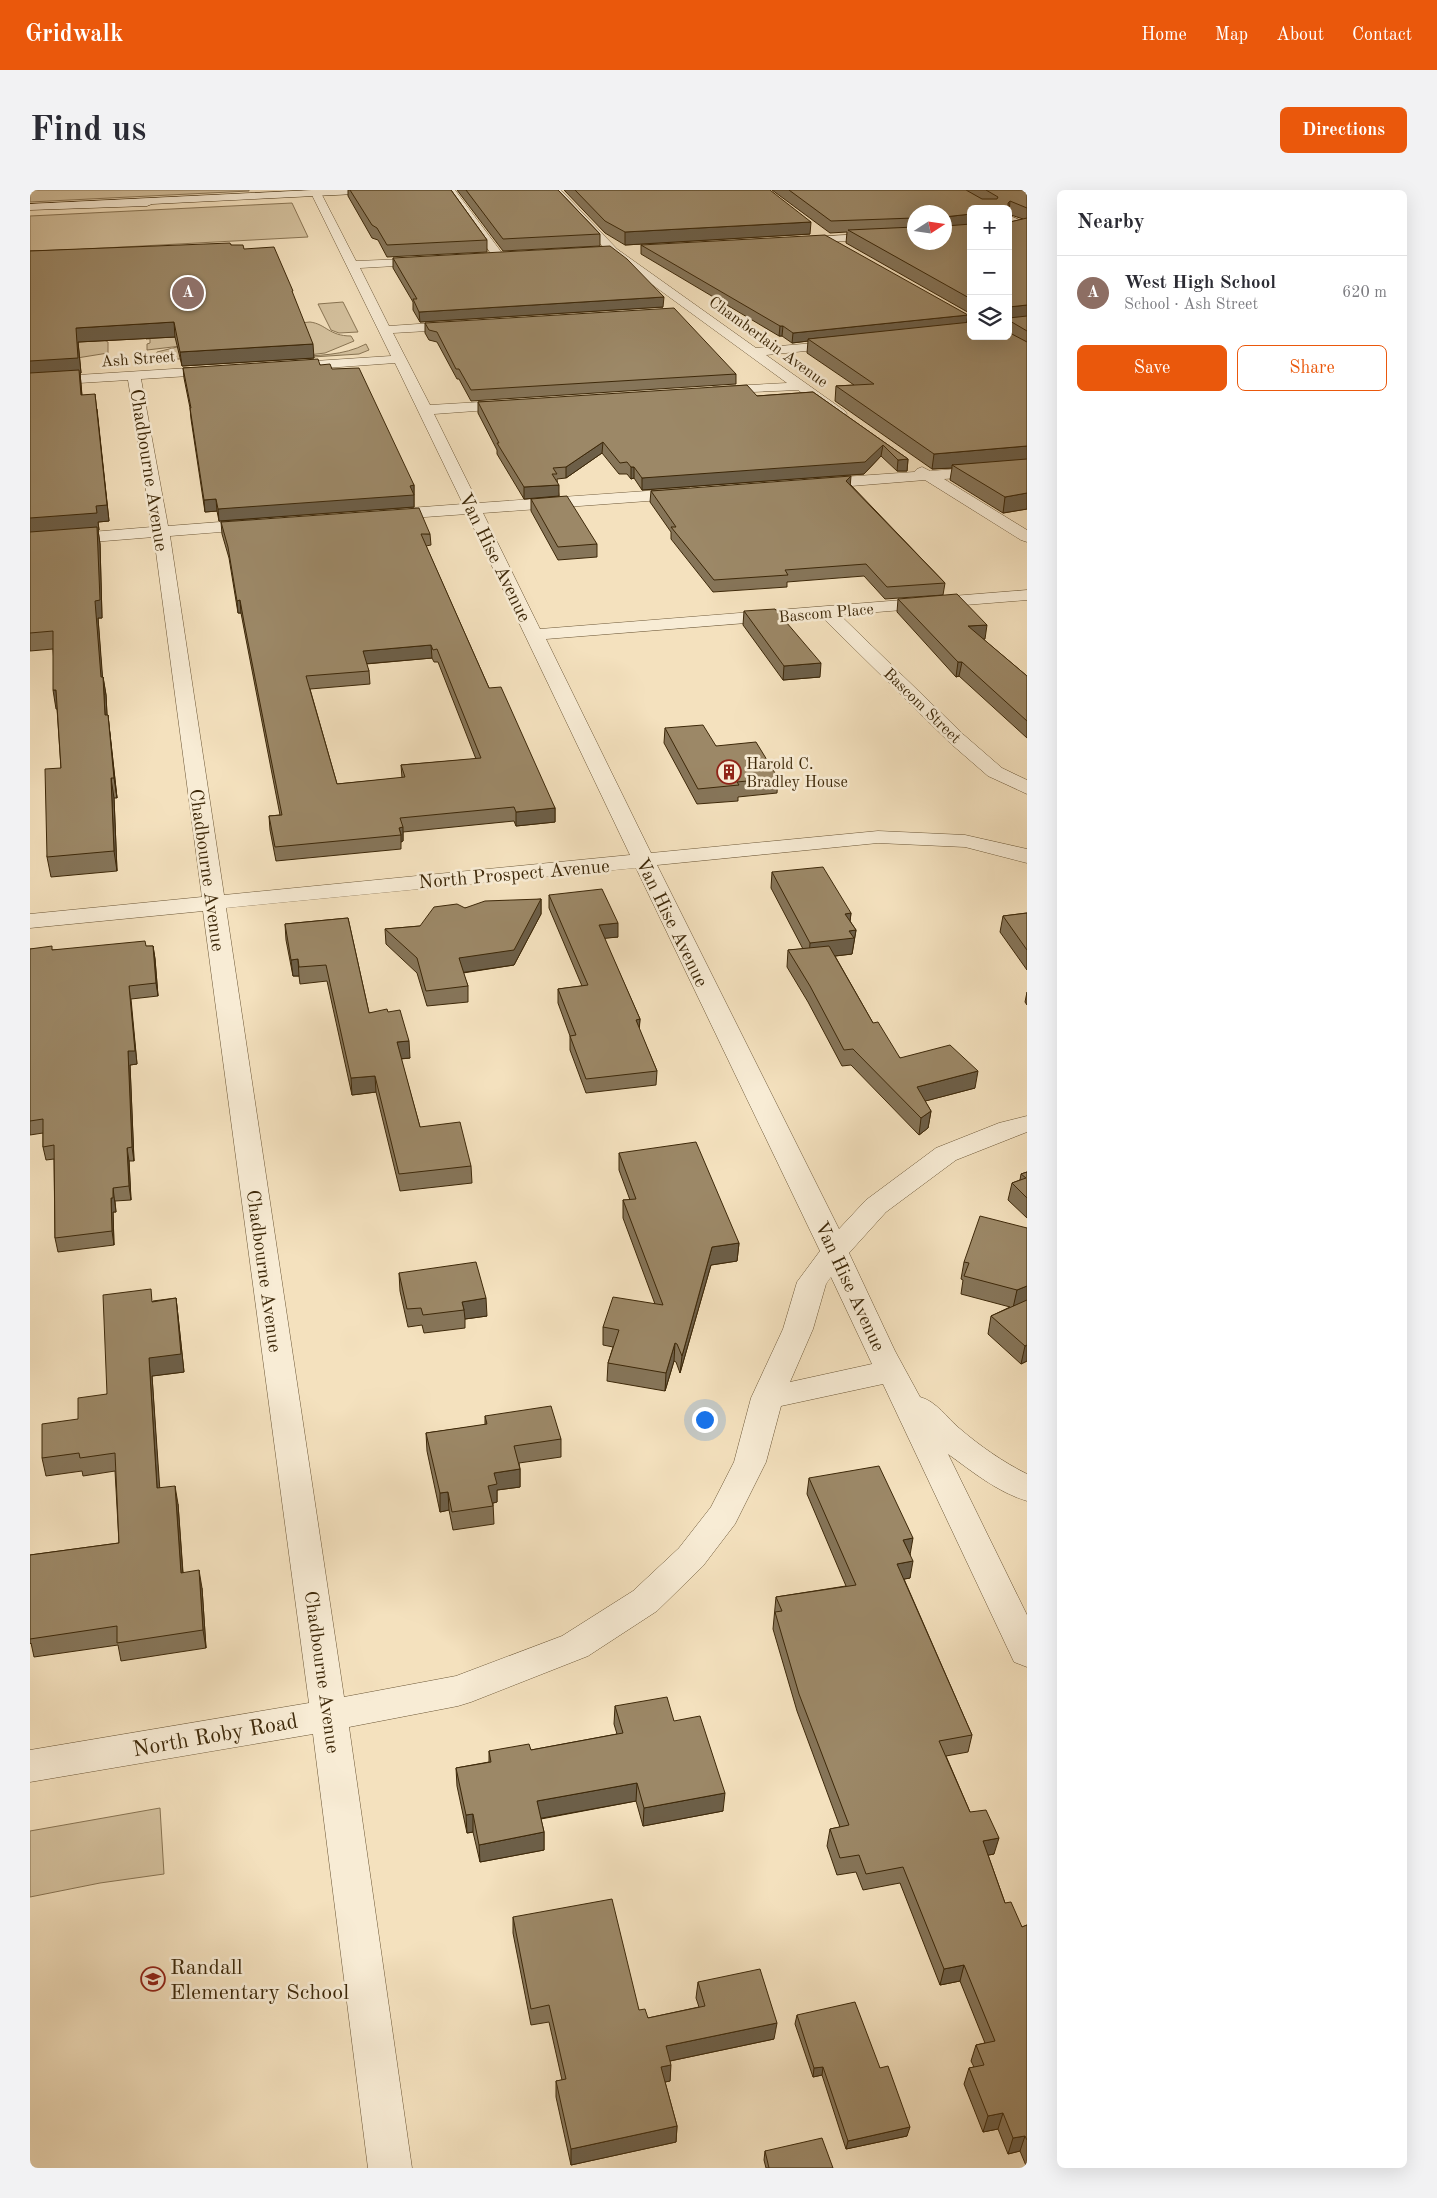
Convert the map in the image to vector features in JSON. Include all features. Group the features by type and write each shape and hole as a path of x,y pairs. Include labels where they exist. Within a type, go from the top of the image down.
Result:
{"street":[{"path":"30,207 376,190"},
{"path":"450,190 499,257"},
{"name":"Chamberlain Avenue","path":"555,190 612,251 848,419"},
{"name":"Van Hise Avenue","path":"316,193 425,410 1027,1652"},
{"path":"1012,220 1027,227"},
{"path":"1012,229 1027,227"},
{"path":"812,229 844,248"},
{"path":"779,242 907,234"},
{"path":"593,252 632,250"},
{"path":"352,265 442,260"},
{"path":"679,312 698,312"},
{"path":"384,330 474,324"},
{"path":"755,352 862,342"},
{"path":"274,367 398,359"},
{"name":"Ash Street","path":"30,382 236,370"},
{"name":"Chadbourne Avenue","path":"134,376 161,532 212,902 329,1715 390,2168"},
{"path":"700,392 800,386"},
{"path":"425,410 534,403"},
{"path":"908,463 1027,537"},
{"path":"794,485 1027,468"},
{"path":"366,516 706,492"},
{"path":"30,542 271,523"},
{"name":"Bascom Place","path":"534,635 1027,595"},
{"name":"Bascom Street","path":"827,611 836,622 972,752 995,772 1027,788"},
{"path":"1019,854 1027,833"},
{"name":"North Prospect Avenue","path":"30,921 878,837 965,841 1019,854"},
{"name":"North Roby Road","path":"30,1766 458,1692 575,1646 645,1601 691,1557 723,1515 750,1462 766,1398 798,1329 812,1282 834,1251 876,1206 946,1154 1008,1129 1027,1124"},
{"path":"766,1398 897,1382 948,1437 997,1473 1027,1489"}],"shaded area":[{"path":"30,190 249,190 249,191 30,202"},
{"path":"292,203 308,237 30,252 30,216"},
{"path":"343,302 358,332 339,333 331,330 318,304"},
{"path":"310,322 338,334 351,336 354,341 325,353 292,357 339,353 366,344 369,350 359,354 282,359 163,359 157,358 159,356 157,356 157,352 181,346 147,350 147,344 150,343 150,339 146,339 149,338"},
{"path":"104,340 108,342 108,353 77,358 30,345"},
{"path":"160,1808 164,1874 100,1883 30,1897 30,1831"}],"building":[{"path":"350,190 451,190 487,240 387,245"},
{"path":"466,190 558,190 600,234 503,239"},
{"path":"575,190 770,190 811,222 625,232 605,221"},
{"path":"789,190 966,190 982,199 997,199 998,197 986,190 1027,190 1027,208 1010,201 1008,205 967,205 967,214 952,216 952,205 907,205 907,218 831,221"},
{"path":"1027,218 1027,305 1012,307 1012,250 1012,222"},
{"path":"967,224 967,297 848,230 907,227 907,250 952,250 952,226"},
{"path":"825,235 967,315 793,333 641,245"},
{"path":"230,243 231,245 243,245 244,249 274,247 313,344 180,352 174,322 76,328 78,358 30,361 30,251"},
{"path":"610,246 627,259 664,297 419,312 413,299 417,299 393,258"},
{"path":"674,308 736,374 471,390 459,369 456,369 437,332 429,330 425,323"},
{"path":"1027,316 1027,331 1012,322 1012,318"},
{"path":"967,322 967,340 1012,340 1012,334 1027,342 1027,446 934,454 836,386 874,384 808,339"},
{"path":"318,359 320,365 330,364 332,369 359,368 414,485 410,486 414,495 218,509 216,499 204,500 191,408 183,368"},
{"path":"79,370 81,395 95,394 107,505 96,506 97,513 30,518 30,373"},
{"path":"747,385 757,396 813,392 908,459 898,460 883,445 865,462 642,478 634,467 631,467 627,462 620,463 603,442 566,467 553,468 557,474 552,474 559,485 524,487 497,443 499,443 478,402"},
{"path":"1027,459 1027,493 1005,497 952,465"},
{"path":"851,476 846,481 945,583 887,587 866,564 785,570 788,575 714,580 671,527 676,527 651,491"},
{"path":"567,496 597,544 558,547 531,499"},
{"path":"419,508 430,534 421,534 489,688 501,687 555,808 516,812 514,807 400,818 403,827 399,828 401,835 275,847 269,816 282,815 240,600 237,601 228,547 221,522","holes":["431,645 433,650 437,649 481,758 401,765 405,777 337,784 306,676 369,671 363,651"]},
{"path":"97,527 100,600 95,601 105,715 108,715 114,778 111,778 114,851 47,857 45,769 61,768 56,690 53,690 53,631 30,633 30,532"},
{"path":"957,594 987,625 968,626 1027,676 1027,721 962,662 958,662 898,599"},
{"path":"775,609 821,663 784,666 744,611"},
{"name":"Harold C. Bradley House","path":"703,725 716,746 756,742 778,778 737,782 739,785 698,789 665,728"},
{"path":"823,867 851,913 845,914 856,930 849,931 854,938 810,943 772,872"},
{"path":"602,889 618,923 599,925 640,1019 636,1020 657,1071 586,1079 570,1036 576,1035 558,989 588,985 549,895"},
{"path":"541,899 514,950 459,958 468,986 426,991 417,958 385,929 420,926 434,907 457,904 465,908 485,901"},
{"path":"1027,913 1027,950 1003,916"},
{"path":"348,918 369,1013 387,1009 388,1012 400,1010 409,1041 397,1042 420,1127 460,1122 471,1166 399,1174 375,1076 351,1078 326,965 299,967 298,959 291,960 285,924"},
{"path":"145,941 146,946 153,946 156,983 129,986 135,1051 128,1051 132,1147 127,1148 129,1186 113,1188 113,1198 111,1198 112,1231 55,1238 54,1145 43,1147 43,1119 30,1121 30,949 52,946 52,950"},
{"path":"829,946 873,1023 878,1022 900,1058 950,1045 978,1071 917,1087 931,1111 921,1118 853,1049 844,1050 810,986 788,950"},
{"path":"696,1142 739,1243 712,1247 682,1356 675,1343 666,1373 608,1363 619,1330 603,1327 613,1297 663,1305 623,1200 636,1199 619,1153"},
{"path":"1027,1172 1027,1198 1012,1183 1026,1178 1021,1174"},
{"path":"980,1216 1027,1228 1027,1286 1017,1290 964,1276 969,1263 964,1262"},
{"path":"476,1262 486,1298 462,1302 464,1310 423,1315 421,1308 407,1309 399,1273"},
{"path":"151,1289 152,1302 176,1298 181,1354 149,1358 157,1488 175,1486 181,1573 199,1570 203,1630 117,1643 117,1626 30,1639 30,1555 119,1543 115,1453 80,1458 79,1453 42,1458 42,1424 78,1419 78,1398 107,1394 103,1295"},
{"path":"1027,1300 1027,1345 1025,1346 991,1316"},
{"path":"551,1406 561,1439 514,1446 520,1469 494,1473 497,1484 488,1486 493,1506 452,1512 448,1492 440,1493 426,1433 487,1424 485,1416"},
{"path":"879,1466 913,1538 903,1540 913,1561 897,1564 972,1735 939,1741 970,1812 986,1810 999,1838 983,1841 1005,1903 1011,1902 1022,1927 1027,1925 1027,2140 1025,2136 1013,2138 1003,2113 988,2116 969,2068 984,2065 976,2045 995,2041 964,1965 944,1969 903,1867 866,1874 859,1855 840,1858 830,1829 849,1825 799,1694 775,1612 782,1611 776,1597 856,1585 809,1478"},
{"path":"667,1697 674,1721 700,1716 725,1793 644,1808 637,1783 537,1801 544,1832 479,1845 473,1814 466,1815 456,1768 491,1762 489,1751 529,1744 531,1750 623,1733 615,1706"},
{"path":"612,1899 639,2010 645,2009 648,2018 705,2006 698,1982 760,1969 777,2023 666,2046 671,2065 661,2067 677,2126 571,2149 556,2081 566,2079 549,2005 531,2009 513,1917"},
{"path":"855,2002 880,2068 888,2066 910,2127 848,2141 823,2067 814,2068 797,2015"},
{"path":"822,2138 833,2168 769,2168 765,2151"}],"place":[{"name":"West High School","path":"188,293"},
{"name":"Harold C. Bradley House","path":"729,772"},
{"name":"Randall Elementary School","path":"153,1979"}]}
